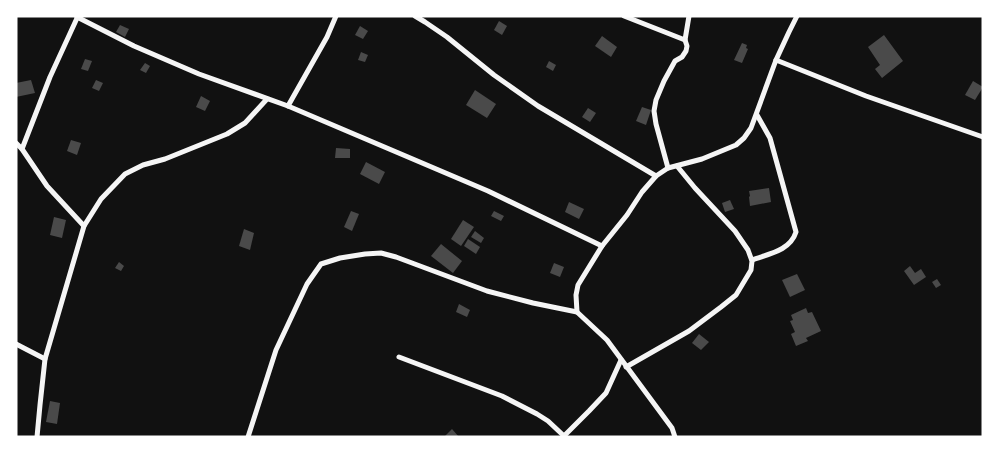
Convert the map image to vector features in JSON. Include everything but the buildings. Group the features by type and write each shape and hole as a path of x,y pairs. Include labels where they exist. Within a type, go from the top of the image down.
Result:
{"street":[{"path":"288,106 327,37 336,16"},
{"path":"414,16 448,37 494,75 538,106 656,176"},
{"path":"624,16 685,40"},
{"path":"668,168 654,111 664,80 675,61 682,57 686,51 685,40 690,16"},
{"path":"577,312 576,295 578,285 602,246 656,176 668,168 702,159 736,146 744,138 751,128 776,60 797,16"},
{"path":"22,149 50,77 78,17 134,46 199,74 288,106 488,191 602,246"},
{"path":"776,60 866,96 983,137"},
{"path":"38,437 45,359 84,226 101,199 125,174 143,165 165,159 227,134 245,122 268,99"},
{"path":"752,260 788,246 794,240 796,232 770,138 757,114"},
{"path":"16,143 46,186 84,226"},
{"path":"626,367 689,331 736,295 751,270 752,260 748,250 735,231 676,166"},
{"path":"248,437 276,350 307,284 321,264 365,254 396,256 487,291 577,312 607,340 672,428 675,437"},
{"path":"16,344 45,359"},
{"path":"399,357 502,396 548,421 564,436 606,393 621,360"}]}
